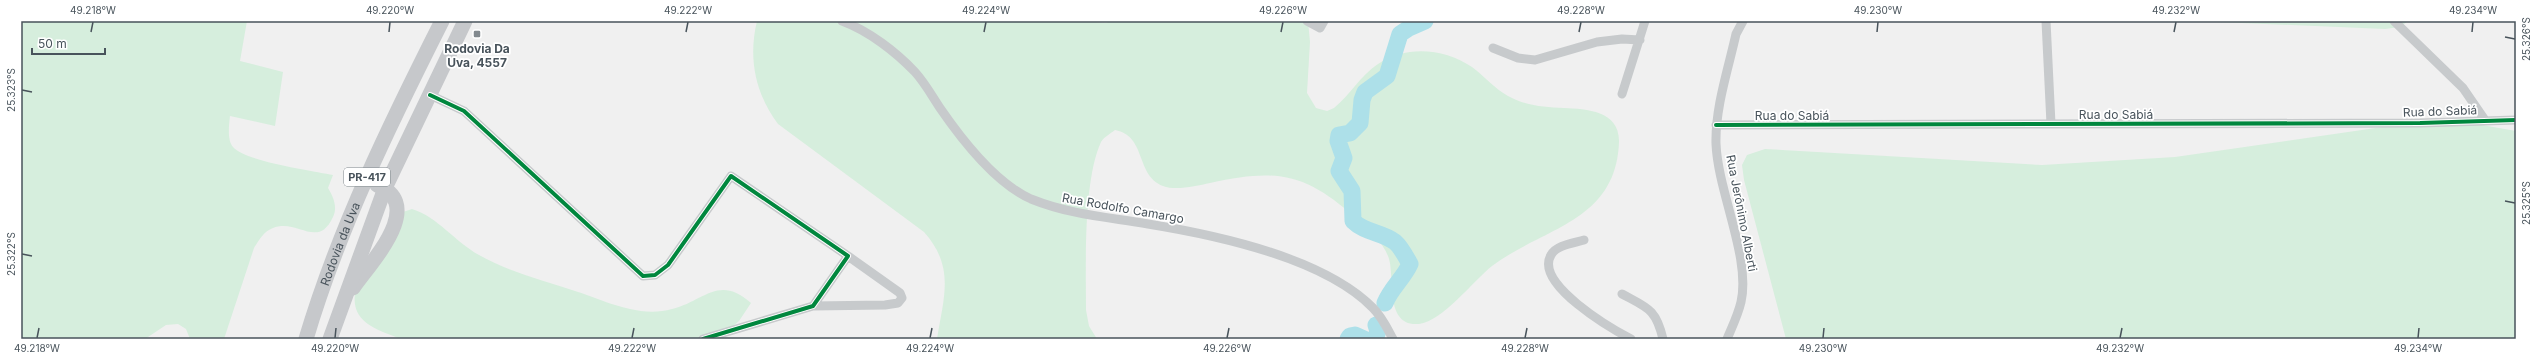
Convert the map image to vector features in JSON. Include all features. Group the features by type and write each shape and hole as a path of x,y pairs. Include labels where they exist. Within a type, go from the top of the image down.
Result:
{"main road":[{"name":"Rodovia da Uva","path":"306,339 316,306 365,180 385,134 442,21"},
{"name":"Rodovia da Uva","path":"330,339 339,307 384,188 465,21"},
{"path":"339,307 393,231 398,218 397,203 384,188 365,180"}],"street":[{"name":"Rua Rodolfo Camargo","path":"842,21 885,45 916,73 959,134 994,173 1029,198 1079,215 1149,224 1276,254 1310,267 1355,292 1374,309 1393,339"},
{"path":"1307,21 1320,28 1324,21"},
{"path":"1622,94 1640,40 1644,21"},
{"name":"Rua Jerônimo Alberti","path":"1727,339 1742,302 1743,283 1741,263 1719,170 1716,125 1736,34 1743,21"},
{"path":"2046,21 2051,124"},
{"path":"2394,21 2463,88 2485,120"},
{"path":"1493,48 1518,58 1535,60 1597,42 1622,38 1640,40"},
{"path":"430,95 464,111 643,276 654,275 668,265 730,176 848,256 900,293 902,298 898,303 885,306 813,306 703,339"},
{"name":"Rua do Sabiá","path":"1716,125 2420,123 2516,120"},
{"path":"1584,240 1559,248 1551,255 1549,264 1552,274 1576,304 1609,327 1631,339"},
{"path":"813,306 848,256"},
{"path":"1622,294 1647,307 1656,315 1663,339"}],"green space":[{"path":"21,21 247,21 240,61 283,72 275,126 230,116 229,132 231,144 240,152 250,157 295,168 333,175 328,188 332,194 335,209 333,217 327,227 321,231 306,231 282,226 270,229 262,236 254,248 224,339 190,339 186,329 178,324 166,325 145,339 21,339"},
{"path":"757,21 1084,21 1106,23 1111,21 1308,21 1310,42 1307,93 1316,108 1327,111 1334,108 1366,74 1378,64 1389,58 1413,52 1425,51 1437,53 1449,56 1472,67 1503,93 1522,102 1542,106 1582,109 1592,111 1608,118 1614,124 1618,132 1619,142 1615,169 1605,190 1591,206 1574,219 1512,253 1492,266 1438,316 1419,324 1408,323 1400,317 1395,309 1390,264 1388,256 1382,245 1375,236 1340,204 1322,192 1290,178 1273,176 1234,178 1186,188 1163,186 1154,181 1148,173 1137,147 1132,140 1125,134 1115,130 1101,142 1095,159 1088,201 1086,310 1089,326 1097,339 937,339 945,282 944,270 934,245 924,232 778,124 764,100 756,75 753,48"},
{"path":"2194,21 2408,21 2400,27 2385,29"},
{"path":"2465,122 2516,131 2516,339 1786,339 1744,180 1742,165 1747,155 1765,149 2042,165 2175,157 2410,123"},
{"path":"412,209 430,218 470,250 490,261 526,275 623,307 656,312 672,309 720,290 730,291 740,295 751,303 739,321 718,339 401,339 375,328 362,319 357,312 355,294 397,214"}],"waterway":[{"path":"1385,303 1410,264 1395,242 1385,236 1363,228 1353,221 1352,191 1339,171 1344,158 1338,141 1339,135 1350,133 1360,123 1362,100 1365,92 1387,76 1400,34 1425,21"},
{"path":"1375,339 1378,331 1376,325"},
{"path":"1348,339 1350,336 1355,335 1364,339"}],"cycle path":[{"path":"430,95 464,111 643,276 655,275 668,265 731,176 848,256 813,306 703,339"},
{"path":"1716,125 2420,123 2516,120"}],"place":[{"name":"Rodovia Da Uva, 4557","path":"477,34"}]}
